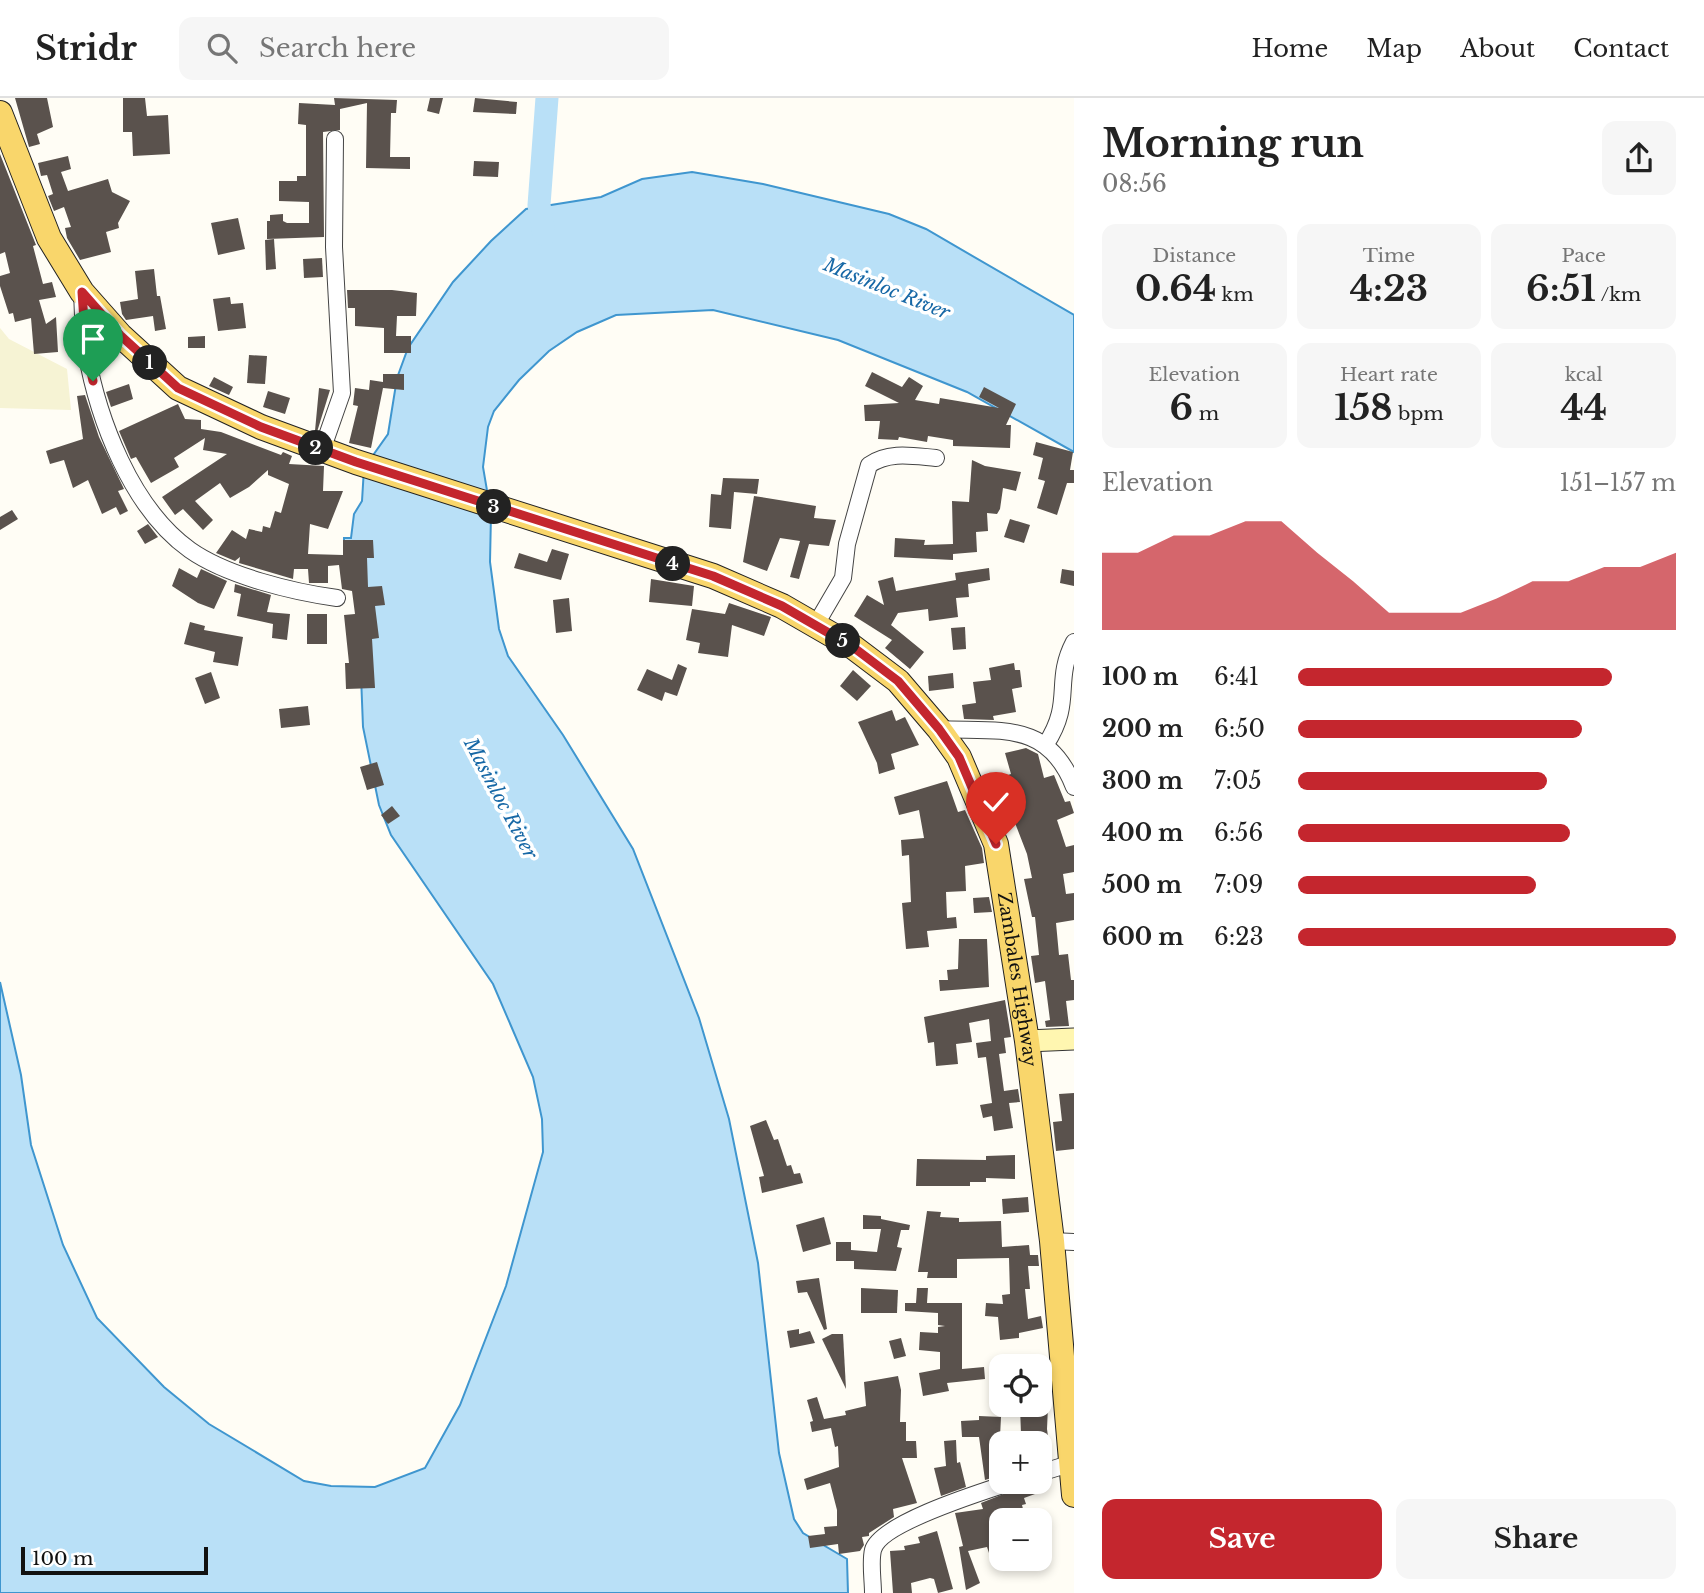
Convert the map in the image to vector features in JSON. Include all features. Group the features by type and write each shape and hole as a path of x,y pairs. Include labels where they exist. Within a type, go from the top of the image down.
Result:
{"main road":[{"name":"Zambales Highway","path":"0,113 49,238 82,292 120,335 178,388 261,427 356,462 713,576 782,606 853,647 898,681 939,729 959,757 996,844 1027,1041 1063,1241 1069,1464 1074,1495"}],"street":[{"path":"323,450 342,393 334,247 335,139"},
{"path":"82,292 86,349 104,418 122,465 153,513 191,550 250,578 301,593 337,598"},
{"path":"815,626 843,578 847,544 869,465 879,458 901,455 936,458"},
{"path":"1046,744 1060,727 1066,710 1065,671 1067,656 1074,642"},
{"path":"939,729 1030,735 1046,744 1074,787"},
{"path":"1027,1041 1074,1040"},
{"path":"1052,1469 1069,1464"},
{"path":"873,1593 873,1551 881,1539 894,1529 989,1490"}],"shaded area":[{"path":"0,328 9,339 67,369 71,410 0,408"}],"water":[{"name":"Masinloc River","path":"692,172 763,184 889,214 926,229 1074,315 1074,452 967,392 838,340 713,310 616,315 577,332 549,351 519,380 494,411 488,427 483,467 491,514 490,562 499,629 508,656 563,735 633,849 699,1018 729,1119 758,1263 779,1453 794,1519 803,1533 847,1559 848,1593 0,1593 0,982 21,1075 31,1145 63,1245 97,1318 164,1387 209,1424 304,1481 331,1486 375,1487 425,1468 460,1405 506,1286 543,1152 542,1119 533,1077 493,984 391,835 379,805 363,727 358,599 344,550 344,538 351,538 354,514 362,501 364,468 388,434 397,378 408,348 453,282 491,241 526,209 601,197 642,179"}],"building":[{"path":"15,98 47,98 53,127 37,134 40,144 29,147"},
{"path":"123,98 145,98 147,116 168,115 170,154 133,156 132,132 123,132"},
{"path":"334,98 397,100 396,113 391,113 390,157 410,157 410,169 366,168 367,103 340,109 340,130 323,132 324,237 267,239 267,221 270,221 270,215 283,214 283,221 287,223 309,223 309,202 279,201 279,181 297,181 297,176 306,176 306,125 298,124 299,103 335,105"},
{"path":"430,98 443,98 439,114 427,111"},
{"path":"475,98 517,102 516,114 473,112"},
{"path":"0,154 36,245 33,246 43,284 52,282 56,297 39,300 46,324 56,317 58,352 34,354 31,318 15,322 13,313 9,314 0,286 0,276 10,273 5,252 0,254"},
{"path":"68,156 71,169 61,172 68,191 108,179 112,192 130,201 118,223 119,228 106,232 111,252 80,260 67,238 65,228 71,227 64,207 54,211 48,196 53,194 47,175 41,176 38,163"},
{"path":"474,161 499,162 498,177 473,176"},
{"path":"238,218 245,249 218,255 211,223"},
{"path":"274,239 276,269 266,270 265,240"},
{"path":"322,258 323,277 304,278 303,259"},
{"path":"154,269 157,296 160,296 166,329 155,331 153,316 126,320 120,302 138,299 135,271"},
{"path":"347,290 417,293 416,316 397,316 396,336 411,336 411,353 384,353 384,328 355,326 355,308 348,308"},
{"path":"230,297 231,304 243,303 246,328 218,331 213,299"},
{"path":"205,336 205,348 188,348 188,337"},
{"path":"249,355 267,356 265,384 247,383"},
{"path":"872,372 902,387 909,377 923,386 915,400 939,404 940,398 999,408 979,397 984,387 1016,404 1006,425 1011,425 1010,448 953,446 953,440 928,436 927,442 899,437 898,440 878,439 880,421 865,421 864,405 899,403 865,386"},
{"path":"383,374 404,374 404,390 383,388 371,448 349,443 358,406 353,405 355,388 369,390 370,380 383,382"},
{"path":"214,377 233,387 229,395 209,386"},
{"path":"129,384 133,399 111,407 106,392"},
{"path":"319,388 330,390 317,432 315,431"},
{"path":"268,391 290,398 285,414 263,407"},
{"path":"85,395 99,437 124,489 118,491 128,511 120,515 116,507 102,514 88,480 73,488 64,460 50,464 46,451 83,439 77,396"},
{"path":"178,404 185,419 201,420 201,429 221,432 281,455 283,452 292,456 289,464 324,466 323,491 343,491 328,529 310,524 308,554 343,555 343,540 373,540 374,558 367,558 368,587 382,586 385,605 375,606 379,638 372,639 375,688 346,689 345,663 349,663 344,615 355,614 352,591 342,589 339,565 328,566 328,583 309,583 308,569 294,569 293,579 239,563 240,557 235,561 216,553 232,530 246,539 249,529 262,532 263,526 270,528 275,511 281,513 289,484 268,475 268,470 249,487 230,498 220,483 195,501 213,520 203,530 183,509 175,515 162,497 227,454 203,450 205,438 174,458 179,467 151,483 136,457 131,459 119,431"},
{"path":"1036,442 1073,452 1070,470 1074,470 1074,483 1067,483 1057,515 1037,508 1045,481 1038,479 1043,458 1033,455"},
{"path":"972,460 985,466 1021,472 1016,491 1003,488 997,514 987,513 988,531 976,532 977,552 953,554 953,560 894,557 895,538 925,540 924,545 953,544 952,501 969,502"},
{"path":"723,478 759,479 757,494 734,492 731,529 709,527 711,494 721,495"},
{"path":"754,496 816,506 814,518 836,520 829,546 809,544 799,579 790,577 800,541 780,538 767,571 743,562"},
{"path":"12,510 18,519 0,530 0,517"},
{"path":"1010,519 1030,525 1024,543 1004,537"},
{"path":"148,524 158,537 145,544 137,531"},
{"path":"552,549 569,554 561,580 514,568 519,553 547,562"},
{"path":"179,568 197,578 201,569 227,581 214,609 198,603 172,586"},
{"path":"989,568 990,580 968,584 969,597 956,598 958,617 929,621 928,609 898,613 891,625 924,652 910,669 885,648 892,640 854,616 867,595 884,605 878,581 893,577 896,591 956,580 955,573"},
{"path":"1062,569 1074,571 1074,586 1060,583"},
{"path":"651,579 694,586 692,606 649,602"},
{"path":"235,584 271,595 267,612 290,614 287,640 272,638 273,624 237,616 241,594 234,592"},
{"path":"569,598 572,631 556,633 553,600"},
{"path":"729,603 771,617 764,636 732,625 728,657 698,653 700,643 686,640 692,609 725,614"},
{"path":"307,614 327,614 327,644 307,644"},
{"path":"190,622 205,626 204,630 243,637 238,666 213,662 215,652 184,644"},
{"path":"965,627 966,649 953,650 951,628"},
{"path":"1014,663 1015,670 1020,670 1022,687 1012,689 1016,712 993,716 994,720 964,719 962,705 976,703 973,682 991,680 989,668"},
{"path":"678,664 687,668 677,696 665,692 662,701 637,690 647,669 672,680"},
{"path":"853,670 871,686 857,701 840,686"},
{"path":"211,672 220,698 205,704 195,678"},
{"path":"953,673 954,688 929,691 928,676"},
{"path":"308,706 310,725 281,728 279,709"},
{"path":"892,710 896,721 905,717 919,745 891,754 895,769 879,774 877,763 858,722"},
{"path":"1026,748 1038,754 1044,778 1054,775 1065,802 1070,801 1074,813 1057,820 1066,847 1074,845 1074,872 1063,874 1066,894 1074,893 1074,920 1056,923 1059,955 1068,954 1071,980 1074,980 1074,1000 1066,1001 1069,1026 1046,1027 1045,1021 1050,1020 1045,981 1035,983 1031,956 1039,955 1035,917 1032,917 1024,879 1032,878 1027,854 1010,810 1003,812 992,780 1011,774 1005,753"},
{"path":"377,762 384,785 367,790 360,767"},
{"path":"947,781 958,812 965,810 982,848 984,863 965,866 966,891 946,892 947,918 956,917 957,928 927,931 929,947 906,949 902,903 911,902 909,855 902,856 901,840 924,838 919,810 899,815 894,797"},
{"path":"392,806 400,816 388,824 381,815"},
{"path":"989,897 992,912 974,913 973,898"},
{"path":"959,939 987,939 989,987 940,991 939,980 948,980 947,970 958,969"},
{"path":"1005,1000 1011,1037 1004,1038 1006,1053 999,1054 1004,1091 1018,1089 1020,1102 1009,1103 1013,1128 994,1131 992,1116 983,1118 980,1105 992,1103 986,1057 978,1058 976,1043 991,1041 989,1019 969,1023 972,1042 956,1044 958,1064 936,1066 934,1042 928,1043 924,1017"},
{"path":"1074,1093 1074,1149 1056,1151 1053,1122 1062,1121 1059,1094"},
{"path":"766,1120 774,1140 778,1139 787,1166 791,1165 794,1174 800,1173 803,1183 762,1193 759,1177 764,1176 750,1126"},
{"path":"1015,1155 1015,1179 986,1178 986,1182 970,1182 970,1186 916,1186 917,1159 986,1160 986,1156"},
{"path":"1028,1197 1029,1212 1003,1214 1002,1199"},
{"path":"927,1211 941,1212 940,1217 959,1218 959,1222 1001,1221 1002,1247 1029,1245 1030,1255 1038,1255 1039,1266 1028,1266 1030,1289 1025,1289 1028,1319 1041,1316 1043,1328 1019,1333 1019,1338 1000,1340 998,1317 985,1316 986,1303 1003,1304 1002,1295 1010,1294 1009,1258 957,1259 957,1278 927,1278 928,1272 918,1272"},
{"path":"863,1215 881,1216 881,1219 910,1225 909,1230 901,1230 897,1247 902,1248 896,1271 854,1269 854,1261 836,1261 836,1242 851,1242 851,1250 877,1252 881,1229 863,1229"},
{"path":"824,1217 831,1244 803,1252 796,1225"},
{"path":"819,1278 827,1329 824,1330 807,1292 798,1293 796,1281"},
{"path":"861,1288 898,1290 897,1313 861,1313"},
{"path":"917,1288 928,1288 927,1303 962,1303 962,1369 984,1367 985,1379 947,1383 949,1391 923,1396 919,1373 940,1369 940,1352 919,1350 920,1332 938,1333 938,1327 945,1326 938,1325 938,1313 905,1311 905,1303 916,1303"},
{"path":"799,1329 799,1334 810,1331 815,1343 790,1348 787,1331"},
{"path":"832,1334 843,1334 846,1389 822,1339"},
{"path":"901,1338 906,1356 894,1359 889,1341"},
{"path":"898,1376 901,1390 900,1422 906,1422 906,1441 916,1441 917,1458 902,1458 917,1503 893,1509 894,1517 869,1533 869,1536 862,1537 864,1545 860,1551 839,1554 838,1544 810,1548 808,1536 825,1534 824,1527 837,1526 837,1510 830,1483 807,1490 804,1479 839,1467 838,1446 835,1447 831,1428 812,1432 810,1422 813,1421 807,1400 817,1397 824,1419 846,1415 845,1411 866,1406 864,1382"},
{"path":"979,1416 1001,1417 1000,1431 989,1431 989,1479 985,1480 979,1437 962,1437 961,1421 979,1420"},
{"path":"1020,1417 1048,1417 1047,1431 1021,1431"},
{"path":"956,1440 957,1463 960,1462 966,1487 941,1496 934,1468 946,1466 944,1441"},
{"path":"1004,1494 1035,1494 1024,1498 1026,1504 1022,1505 1023,1508 989,1508 989,1553 987,1547 968,1551 980,1583 966,1590 959,1547 963,1546 955,1513 983,1509 981,1503"},
{"path":"937,1531 953,1589 938,1593 934,1579 930,1578 911,1583 912,1593 893,1593 890,1551 905,1550 904,1546 920,1543 918,1537"}],"waterway":[{"path":"544,234 539,205 547,98"}],"route":[{"path":"93,381 86,349 82,292 120,335 178,388 261,427 356,462 713,576 782,606 853,647 898,681 959,757 996,844"}]}
